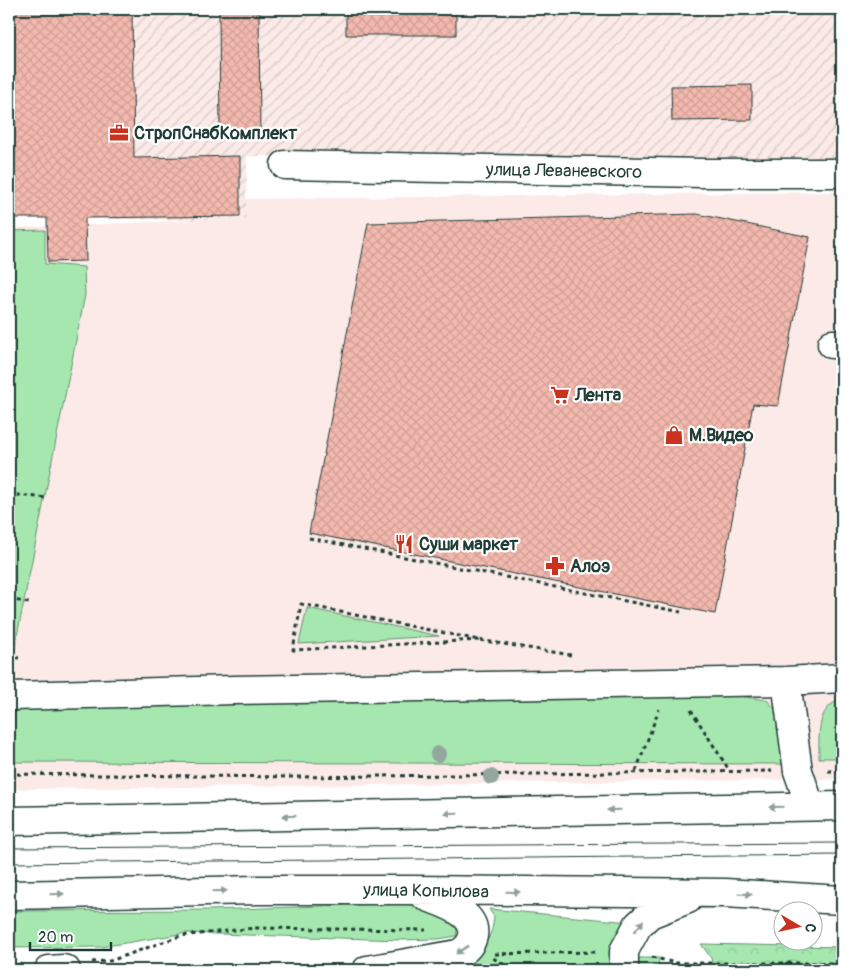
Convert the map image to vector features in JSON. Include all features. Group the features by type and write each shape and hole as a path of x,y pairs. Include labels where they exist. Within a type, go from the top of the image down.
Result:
{"main road":[{"name":"улица Леваневского","path":"285,166 703,173 842,173"},
{"path":"12,696 234,690 786,681 842,678"},
{"path":"786,681 798,770 810,806"},
{"path":"9,821 842,806"},
{"name":"улица Копылова","path":"9,895 259,890 412,890 704,893 842,900"},
{"path":"367,970 458,954 465,950 472,942 474,931 468,918 458,910 412,890"},
{"path":"624,970 624,951 638,925 650,914 704,893"},
{"path":"38,967 66,970"}],"path":[{"path":"9,497 16,495 48,498"},
{"path":"309,538 681,612"},
{"path":"9,599 29,603"},
{"path":"479,640 292,650 301,604 479,640 572,655"},
{"path":"9,657 19,658"},
{"path":"636,771 661,706"},
{"path":"689,706 730,771"},
{"path":"9,774 296,777 636,771 842,771"},
{"path":"92,962 110,962 180,936 255,928 429,930"},
{"path":"485,954 514,970"},
{"path":"674,970 675,962"},
{"path":"9,964 38,967"}],"shaded area":[{"path":"9,9 842,9 842,161 247,156 246,218 195,220 9,217"},
{"path":"842,192 842,779 9,789 9,228 245,218 246,199"}],"green space":[{"path":"45,230 45,264 84,267 85,295 9,676 9,231"},
{"path":"307,608 439,636 299,644"},
{"path":"738,696 767,700 780,715 785,764 9,762 9,708"},
{"path":"842,699 842,758 819,758 819,731 823,715 827,708"},
{"path":"405,903 438,908 458,924 456,936 439,939 401,940 186,933 101,947 9,948 9,911 210,910"},
{"path":"489,909 630,922 612,970 447,970 426,963 471,959 490,936 494,917"},
{"path":"701,944 774,946 774,952 824,952 824,947 842,947 842,970 714,970 711,958"},
{"path":"635,958 659,958 658,970 633,970"}],"building":[{"path":"9,9 132,9 134,158 240,156 240,216 85,218 86,261 48,262 47,218 9,218"},
{"path":"219,9 259,9 260,137 220,137"},
{"path":"346,9 456,9 456,35 346,35"},
{"path":"752,85 752,120 672,121 671,86"},
{"path":"697,214 810,237 778,406 753,404 715,614 309,533 368,223"}],"tram line":[{"path":"9,848 842,843"},
{"path":"9,863 842,855"}],"place":[{"name":"СтропСнабКомплект","path":"119,133"},
{"name":"Лента","path":"560,395"},
{"name":"М.Видео","path":"674,435"},
{"name":"Суши маркет","path":"404,544"},
{"name":"Алоэ","path":"555,566"}]}
